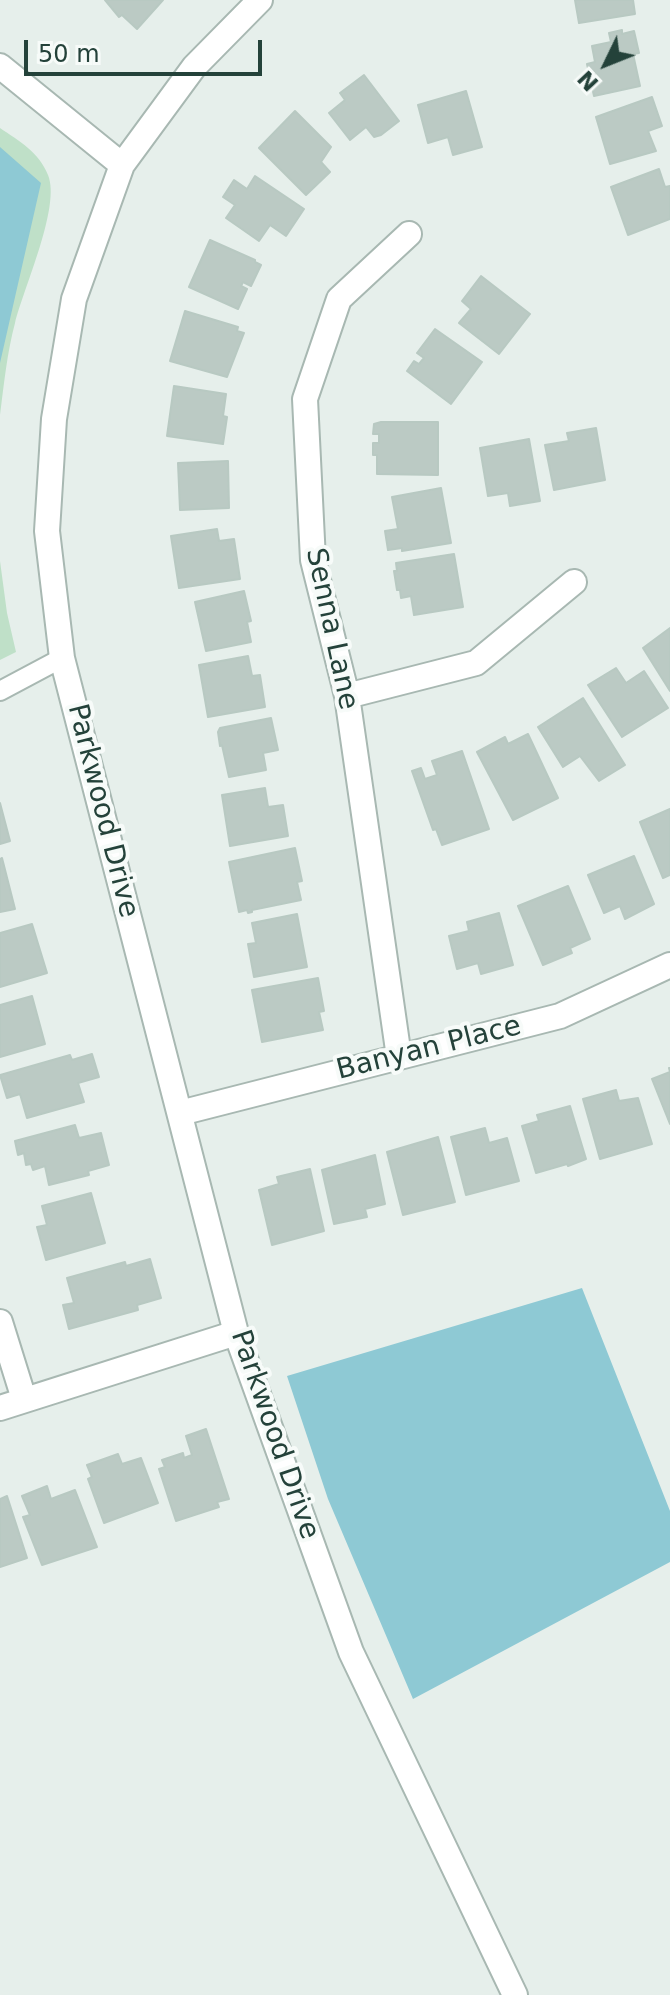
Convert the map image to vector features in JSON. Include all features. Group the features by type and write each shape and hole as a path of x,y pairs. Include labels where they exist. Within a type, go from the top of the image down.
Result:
{"street":[{"name":"Parkwood Drive","path":"260,0 194,67 122,165 74,299 54,419 47,531 62,658 236,1333 351,1652 515,1995"},
{"path":"0,66 122,165"},
{"name":"Senna Lane","path":"399,1057 347,696 313,560 305,399 339,299 409,234"},
{"path":"347,696 476,663 574,582"},
{"name":"Banyan Place","path":"180,1113 560,1016 670,965"},
{"path":"0,1322 24,1399"},
{"path":"0,1408 236,1333"}],"lane":[{"path":"0,691 62,658"}],"green space":[{"path":"0,128 39,160 48,175 51,189 46,226 12,334 0,415"},
{"path":"0,561 16,652 0,660"}],"water":[{"path":"0,147 41,183 0,363"},
{"path":"582,1288 670,1511 670,1562 413,1699 328,1499 287,1376"}],"building":[{"path":"105,0 163,0 137,29 122,15 119,17"},
{"path":"575,0 633,0 635,14 579,23"},
{"path":"622,30 622,34 634,31 639,53 633,54 640,86 594,96 587,64 595,62 592,46 611,42 609,33"},
{"path":"364,75 399,121 381,135 374,137 366,127 350,140 329,113 345,100 340,93"},
{"path":"466,91 482,147 453,155 448,137 428,143 418,105"},
{"path":"652,97 662,126 648,131 656,151 610,164 596,117"},
{"path":"295,111 331,147 321,162 330,172 306,195 259,148"},
{"path":"659,169 665,187 670,186 670,219 628,235 611,187"},
{"path":"255,176 304,209 286,236 270,225 259,241 226,218 235,205 223,197 234,180 247,189"},
{"path":"210,240 261,265 251,286 243,282 241,286 247,289 238,309 189,287"},
{"path":"481,276 530,314 499,354 459,323 471,309 462,301"},
{"path":"185,311 238,327 237,331 244,333 227,377 170,361"},
{"path":"435,329 482,362 451,404 407,371 414,361 419,364 424,358 417,353"},
{"path":"174,386 226,394 223,444 167,436"},
{"path":"438,422 438,475 377,474 377,455 373,455 373,443 379,443 379,434 373,434 374,424"},
{"path":"596,428 605,480 554,490 545,445 569,441 567,433"},
{"path":"529,439 540,501 510,506 508,493 488,496 480,448"},
{"path":"228,461 229,508 180,510 178,463"},
{"path":"441,488 451,543 402,551 402,548 388,550 385,531 398,529 392,497"},
{"path":"217,529 219,541 234,539 240,579 179,588 171,536"},
{"path":"454,554 463,607 414,615 411,596 401,598 400,590 397,590 396,563"},
{"path":"244,591 251,621 247,622 251,642 206,651 195,602"},
{"path":"670,628 670,691 643,648"},
{"path":"248,656 252,676 260,675 265,707 208,717 199,665"},
{"path":"616,668 626,683 644,671 668,708 622,737 588,685"},
{"path":"583,698 625,765 599,781 580,756 563,767 538,727"},
{"path":"271,718 278,750 263,753 266,770 229,777 220,746 220,728"},
{"path":"528,734 558,798 513,820 477,752 505,737 508,744"},
{"path":"462,751 489,829 442,845 436,829 433,830 412,771 421,768 425,779 437,775 432,761"},
{"path":"265,788 268,807 283,805 288,836 230,846 222,795"},
{"path":"0,803 10,841 0,844"},
{"path":"670,809 670,875 663,878 640,822"},
{"path":"295,848 302,881 297,882 301,900 248,913 247,910 239,912 229,862"},
{"path":"634,856 654,904 625,919 620,906 604,913 588,875"},
{"path":"0,859 15,909 0,912"},
{"path":"568,886 590,939 570,948 572,953 543,965 518,906"},
{"path":"499,913 513,965 481,974 478,963 457,969 449,936 469,931 467,922"},
{"path":"297,914 307,967 254,977 248,944 256,943 252,923"},
{"path":"32,924 47,973 0,987 0,933"},
{"path":"318,978 324,1011 319,1012 323,1030 262,1042 252,990"},
{"path":"32,996 45,1044 0,1057 0,1005"},
{"path":"92,1054 99,1077 78,1083 84,1102 27,1118 20,1094 7,1098 0,1075 70,1055 72,1060"},
{"path":"670,1072 670,1124 652,1079"},
{"path":"616,1090 619,1101 638,1098 652,1144 600,1159 583,1099"},
{"path":"570,1106 586,1159 536,1173 522,1126 539,1121 537,1115"},
{"path":"75,1125 79,1138 101,1133 109,1165 88,1171 89,1175 49,1185 45,1166 33,1170 31,1164 26,1165 24,1153 18,1155 15,1141"},
{"path":"485,1128 489,1143 507,1138 519,1181 466,1195 451,1137"},
{"path":"438,1137 455,1202 403,1215 387,1152"},
{"path":"375,1155 385,1204 365,1209 367,1217 334,1224 322,1170"},
{"path":"310,1169 324,1231 272,1245 259,1190 279,1184 277,1177"},
{"path":"91,1193 105,1243 46,1260 37,1227 47,1225 42,1206"},
{"path":"150,1259 161,1298 137,1305 138,1310 69,1329 63,1305 74,1303 67,1278 125,1262 126,1266"},
{"path":"206,1429 229,1499 217,1502 219,1507 176,1521 159,1469 165,1467 162,1460 183,1453 184,1458 192,1455 186,1436"},
{"path":"118,1454 122,1464 141,1458 158,1503 104,1523 88,1479 92,1477 87,1465"},
{"path":"47,1486 51,1499 75,1490 97,1547 42,1565 23,1517 30,1515 22,1496"},
{"path":"7,1496 27,1558 0,1567 0,1499"}]}
